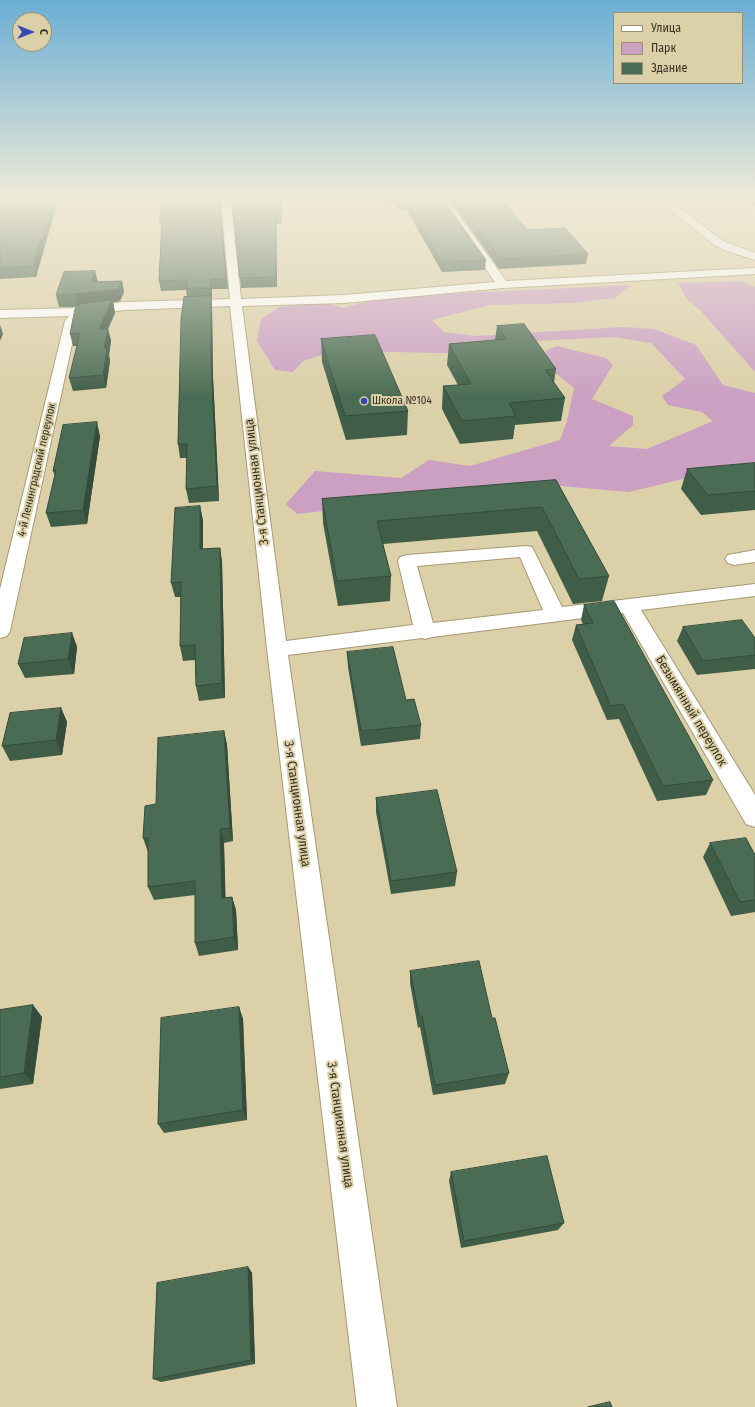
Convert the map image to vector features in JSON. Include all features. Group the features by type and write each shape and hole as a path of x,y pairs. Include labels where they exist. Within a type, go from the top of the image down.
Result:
{"street":[{"name":"3-я Станционная улица","path":"232,266 277,649 377,1407"},
{"path":"489,266 503,285"},
{"path":"0,314 78,312 124,306 344,299 503,285 754,271"},
{"name":"4-й Ленинградский переулок","path":"0,631 71,321 78,312"},
{"path":"425,632 407,562 526,551 555,614"},
{"path":"734,559 755,556"},
{"path":"277,649 425,632 555,614 755,590"},
{"name":"Безымянный переулок","path":"628,605 755,817"}],"green space":[{"path":"742,281 755,287 755,372 700,310 686,298 678,283"},
{"path":"631,285 615,298 575,303 489,305 432,320 444,332 476,336 622,327 654,329 696,345 723,385 755,393 755,465 732,467 629,492 549,485 297,514 286,504 315,471 401,478 429,460 470,466 560,440 567,421 574,388 547,366 545,351 557,346 606,358 613,365 592,399 633,416 633,425 609,446 647,449 713,421 702,412 668,405 662,396 685,379 651,343 614,337 514,342 482,354 393,352 324,354 303,361 293,372 275,370 257,341 261,319 279,307 327,302 342,308 384,297"}],"building":[{"path":"0,266 33,266 33,266 0,268"},
{"path":"160,266 225,266 226,279 211,279 211,288 186,288 187,280 159,281"},
{"path":"239,266 276,266 276,277 240,278"},
{"path":"95,271 92,282 122,281 118,289 56,295 64,272"},
{"path":"211,296 211,364 217,486 186,489 187,444 178,444 181,319 184,297"},
{"path":"112,300 99,329 108,329 104,348 107,348 103,375 69,378 80,333 70,334 75,309 80,304"},
{"path":"524,324 556,369 545,370 565,398 509,403 516,416 462,421 443,386 471,384 449,344 506,339 497,326"},
{"path":"375,335 408,411 345,416 321,339"},
{"path":"97,422 83,510 46,513 56,470 53,471 63,425"},
{"path":"755,463 755,491 708,495 687,469"},
{"path":"556,480 609,576 579,579 542,507 377,521 391,576 337,581 322,499"},
{"path":"200,506 200,549 220,548 222,683 196,686 195,645 180,646 181,582 171,583 175,508"},
{"path":"614,601 713,780 663,786 623,704 611,706 576,625 593,623 584,605"},
{"path":"742,620 755,638 755,655 703,661 683,627"},
{"path":"72,633 68,659 18,664 24,638"},
{"path":"393,647 406,700 414,699 421,725 361,731 347,652"},
{"path":"61,708 56,740 2,746 10,713"},
{"path":"224,731 230,828 220,829 222,898 232,897 234,937 195,943 195,881 148,887 148,838 143,838 145,806 156,804 158,738"},
{"path":"437,790 457,872 391,881 376,798"},
{"path":"746,838 755,855 755,900 740,902 710,843"},
{"path":"479,961 492,1018 495,1018 509,1073 435,1085 422,1016 419,1016 410,971"},
{"path":"33,1005 24,1073 0,1077 0,1010"},
{"path":"239,1007 243,1110 158,1124 161,1018"},
{"path":"547,1156 564,1223 464,1241 451,1172"},
{"path":"248,1267 251,1360 153,1379 157,1283"},
{"path":"610,1402 612,1407 588,1407"}],"place":[{"name":"Школа №104","path":"364,401"}]}
